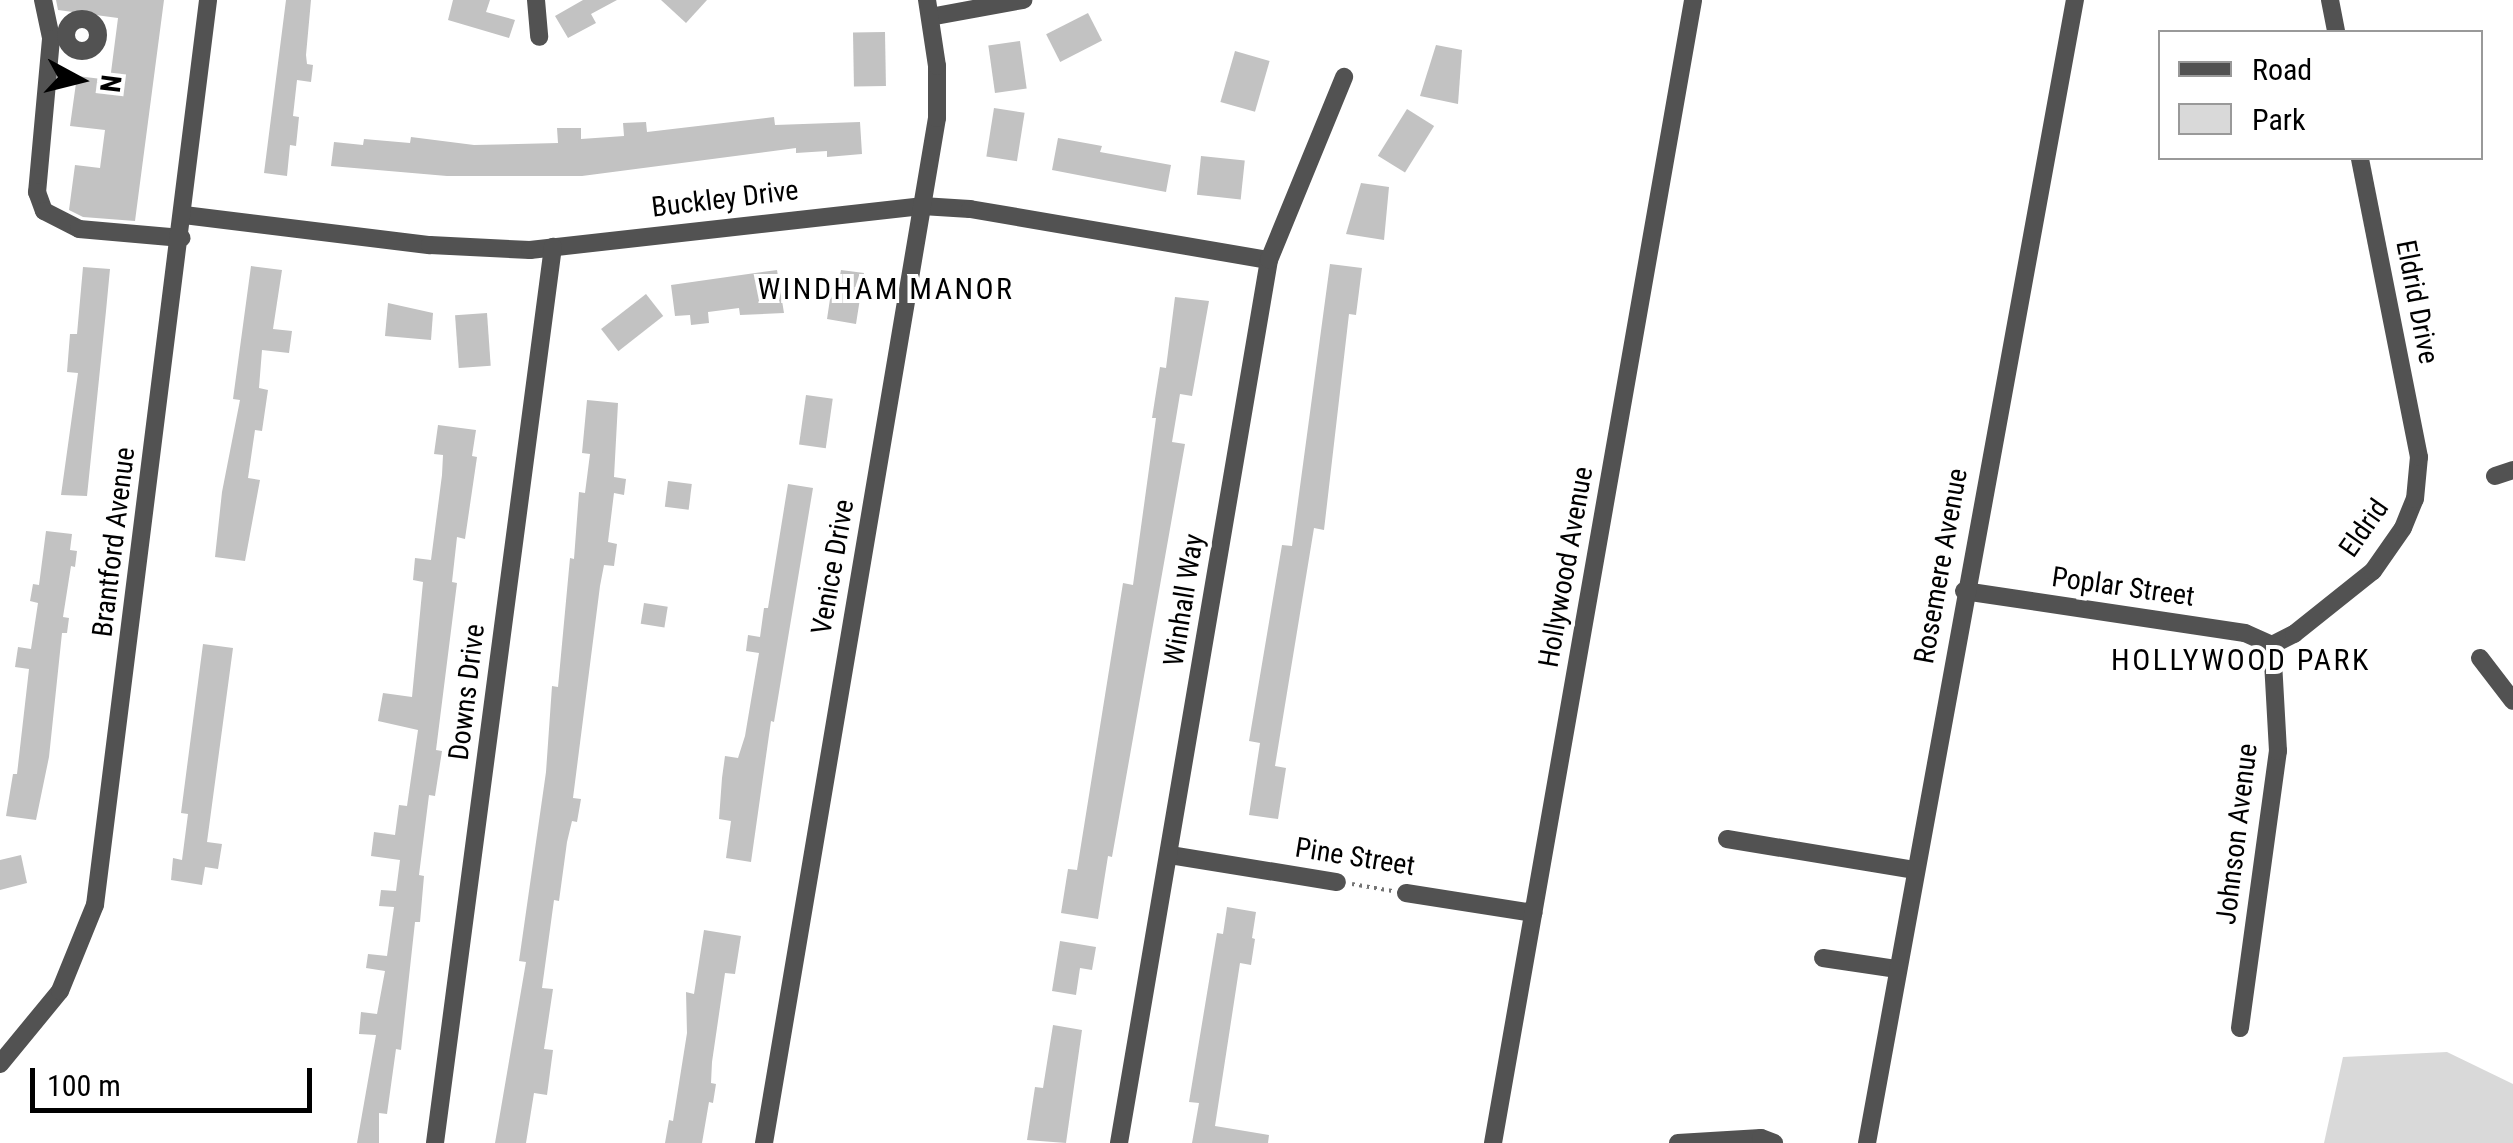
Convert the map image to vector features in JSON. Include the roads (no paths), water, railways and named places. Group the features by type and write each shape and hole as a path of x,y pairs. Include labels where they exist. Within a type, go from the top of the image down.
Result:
{"street":[{"path":"43,0 58,34 36,192 44,211 80,228 182,238"},
{"name":"Brantford Avenue","path":"0,1064 60,991 95,905 182,238 208,0"},
{"path":"536,0 539,37"},
{"path":"928,8 1023,0"},
{"name":"Hollywood Avenue","path":"1492,1143 1694,0"},
{"name":"Rosemere Avenue","path":"1867,1143 1964,591 2075,0"},
{"path":"2330,0 2336,30"},
{"name":"Venice Drive","path":"764,1143 937,118 937,66 928,8"},
{"name":"Winhall Way","path":"1119,1143 1269,260 1344,77"},
{"name":"Eldrid Drive","path":"2360,160 2418,457"},
{"name":"Buckley Drive","path":"184,215 430,245 553,247 922,206 970,208 1269,260"},
{"name":"Downs Drive","path":"436,1143 553,247"},
{"name":"Eldrid","path":"2272,646 2294,634 2373,571 2403,528 2415,499 2418,457"},
{"name":"Poplar Street","path":"1964,591 2245,633 2272,646"},
{"name":"Johnson Avenue","path":"2240,1028 2278,752 2272,646"},
{"path":"2480,658 2513,702"},
{"path":"1727,840 1915,870"},
{"name":"Pine Street","path":"1170,855 1337,882"},
{"name":"Pine Street","path":"1406,893 1533,913"},
{"path":"1823,958 1897,969"},
{"path":"1678,1143 1761,1138 1774,1143"}],"district":[{"name":"WINDHAM MANOR","path":"886,289"},
{"name":"HOLLYWOOD PARK","path":"2241,660"}]}
